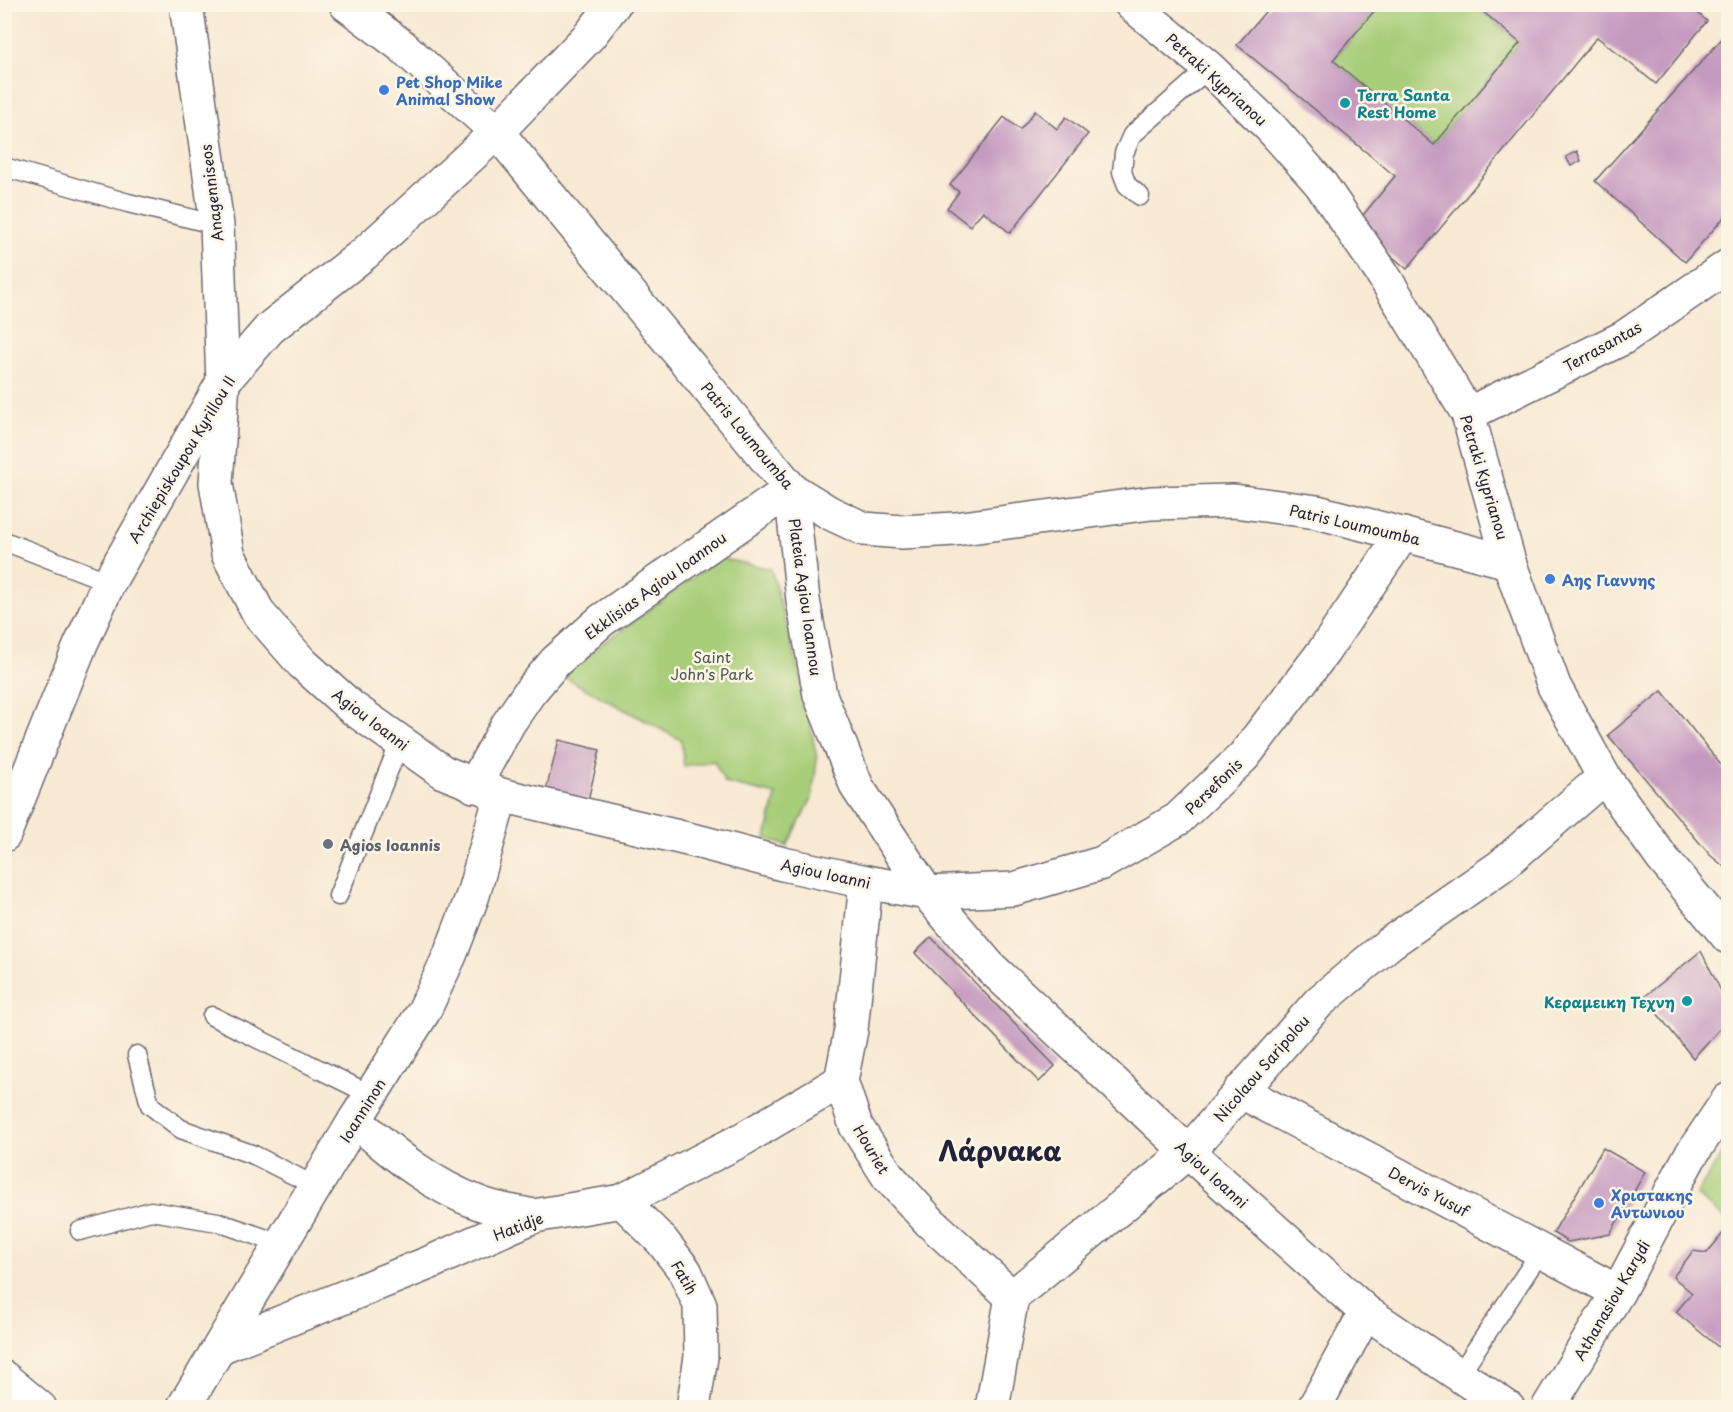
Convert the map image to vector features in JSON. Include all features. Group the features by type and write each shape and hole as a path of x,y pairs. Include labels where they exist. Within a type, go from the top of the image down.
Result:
{"street":[{"name":"Anagenniseos","path":"186,4 217,225 223,382"},
{"name":"Patris Loumoumba","path":"346,4 402,46 498,132 791,489 830,513 864,529 902,532 955,529 1150,502 1234,501 1317,512 1509,562"},
{"name":"Archiepiskoupou Kyrillou II","path":"4,835 80,646 109,582 223,382 270,328 365,253 498,132 590,35 614,4"},
{"name":"Petraki Kyprianou","path":"1131,4 1209,69 1271,128 1320,183 1382,273 1468,414 1509,562 1554,686 1604,777 1662,858 1728,937"},
{"name":"Terrasantas","path":"1468,414 1623,338 1728,266"},
{"name":"Agiou Ioanni","path":"223,382 216,483 228,554 259,614 302,663 351,706 442,772 488,790 783,864 927,893 989,966 1188,1152 1366,1312 1508,1407"},
{"name":"Ekklisias Agiou Ioannou","path":"488,790 508,724 529,693 555,662 602,620 791,489"},
{"name":"Plateia Agiou Ioannou","path":"791,489 803,600 820,695 857,787 927,893"},
{"name":"Persefonis","path":"927,893 1014,890 1102,863 1178,819 1244,756 1324,651 1403,534"},
{"name":"Nicolaou Saripolou","path":"1012,1297 1188,1152 1319,1002 1390,943 1502,866 1604,777"},
{"name":"Ioanninon","path":"183,1407 315,1186 424,1011 450,955 473,895 488,790"},
{"name":"Houriet","path":"866,882 851,1029 841,1081 856,1126 888,1176 930,1222 1012,1297"},
{"name":"Hatidje","path":"220,1347 429,1263 534,1216 622,1202 743,1139 841,1081"},
{"name":"Dervis Yusuf","path":"1240,1091 1618,1292"},
{"name":"Athanasiou Karydi","path":"1548,1407 1618,1292 1689,1158 1728,1100"},
{"path":"363,1108 384,1145 431,1180 480,1203 534,1216"},
{"name":"Fatih","path":"622,1202 662,1241 685,1271 700,1305 701,1357 693,1407"},
{"path":"992,1407 1012,1297"},
{"path":"1314,1407 1366,1312"},
{"path":"4,1378 40,1407"}],"lane":[{"path":"1140,196 1127,185 1122,172 1124,153 1132,135 1209,69"},
{"path":"4,167 217,225"},
{"path":"4,541 109,582"},
{"path":"338,896 400,742"},
{"path":"212,1016 363,1108"},
{"path":"137,1055 150,1105 182,1129 254,1155 315,1186"},
{"path":"80,1231 151,1211 218,1222 281,1244"},
{"path":"1459,1375 1541,1251"}],"green space":[{"path":"1380,5 1474,5 1520,43 1434,145 1333,60"},
{"name":"Saint John's Park","path":"720,558 771,569 803,686 817,759 812,798 787,846 766,838 776,795 725,783 714,761 684,766 681,740 560,675"},
{"path":"1728,1144 1728,1221 1696,1195"}],"building":[{"name":"Terra Santa Rest Home","path":"1317,4 1380,4 1333,60 1434,145 1520,43 1474,4 1687,4 1707,21 1656,84 1597,37 1407,269 1355,225 1395,176 1237,45 1271,5 1311,5 1315,8"},
{"path":"1728,32 1728,213 1685,262 1595,181"},
{"path":"1035,111 1057,129 1066,117 1088,134 1010,233 983,211 970,226 947,208 959,192 950,185 1004,117 1020,130"},
{"path":"1577,151 1581,161 1571,166 1566,157"},
{"path":"1662,691 1728,774 1728,870 1710,855 1608,735"},
{"path":"559,740 600,750 588,800 546,790"},
{"path":"931,937 1055,1066 1039,1082 915,953"},
{"name":"Κεραμεικη Τεχνη","path":"1701,951 1728,1005 1728,1020 1693,1058 1644,997"},
{"name":"Χριστακης Αντωνιου","path":"1603,1148 1645,1172 1610,1234 1568,1242 1553,1233"},
{"path":"1724,1232 1728,1236 1728,1355 1676,1312 1692,1293 1673,1277 1693,1251 1707,1253"}],"place":[{"name":"Pet Shop Mike Animal Show","path":"384,90"},
{"name":"Terra Santa Rest Home","path":"1345,103"},
{"name":"Αης Γιαννης","path":"1550,579"},
{"name":"Agios Ioannis","path":"328,844"},
{"name":"Κεραμεικη Τεχνη","path":"1687,1001"},
{"name":"Χριστακης Αντωνιου","path":"1599,1203"}],"district":[{"name":"Λάρνακα","path":"1000,1149"}]}
